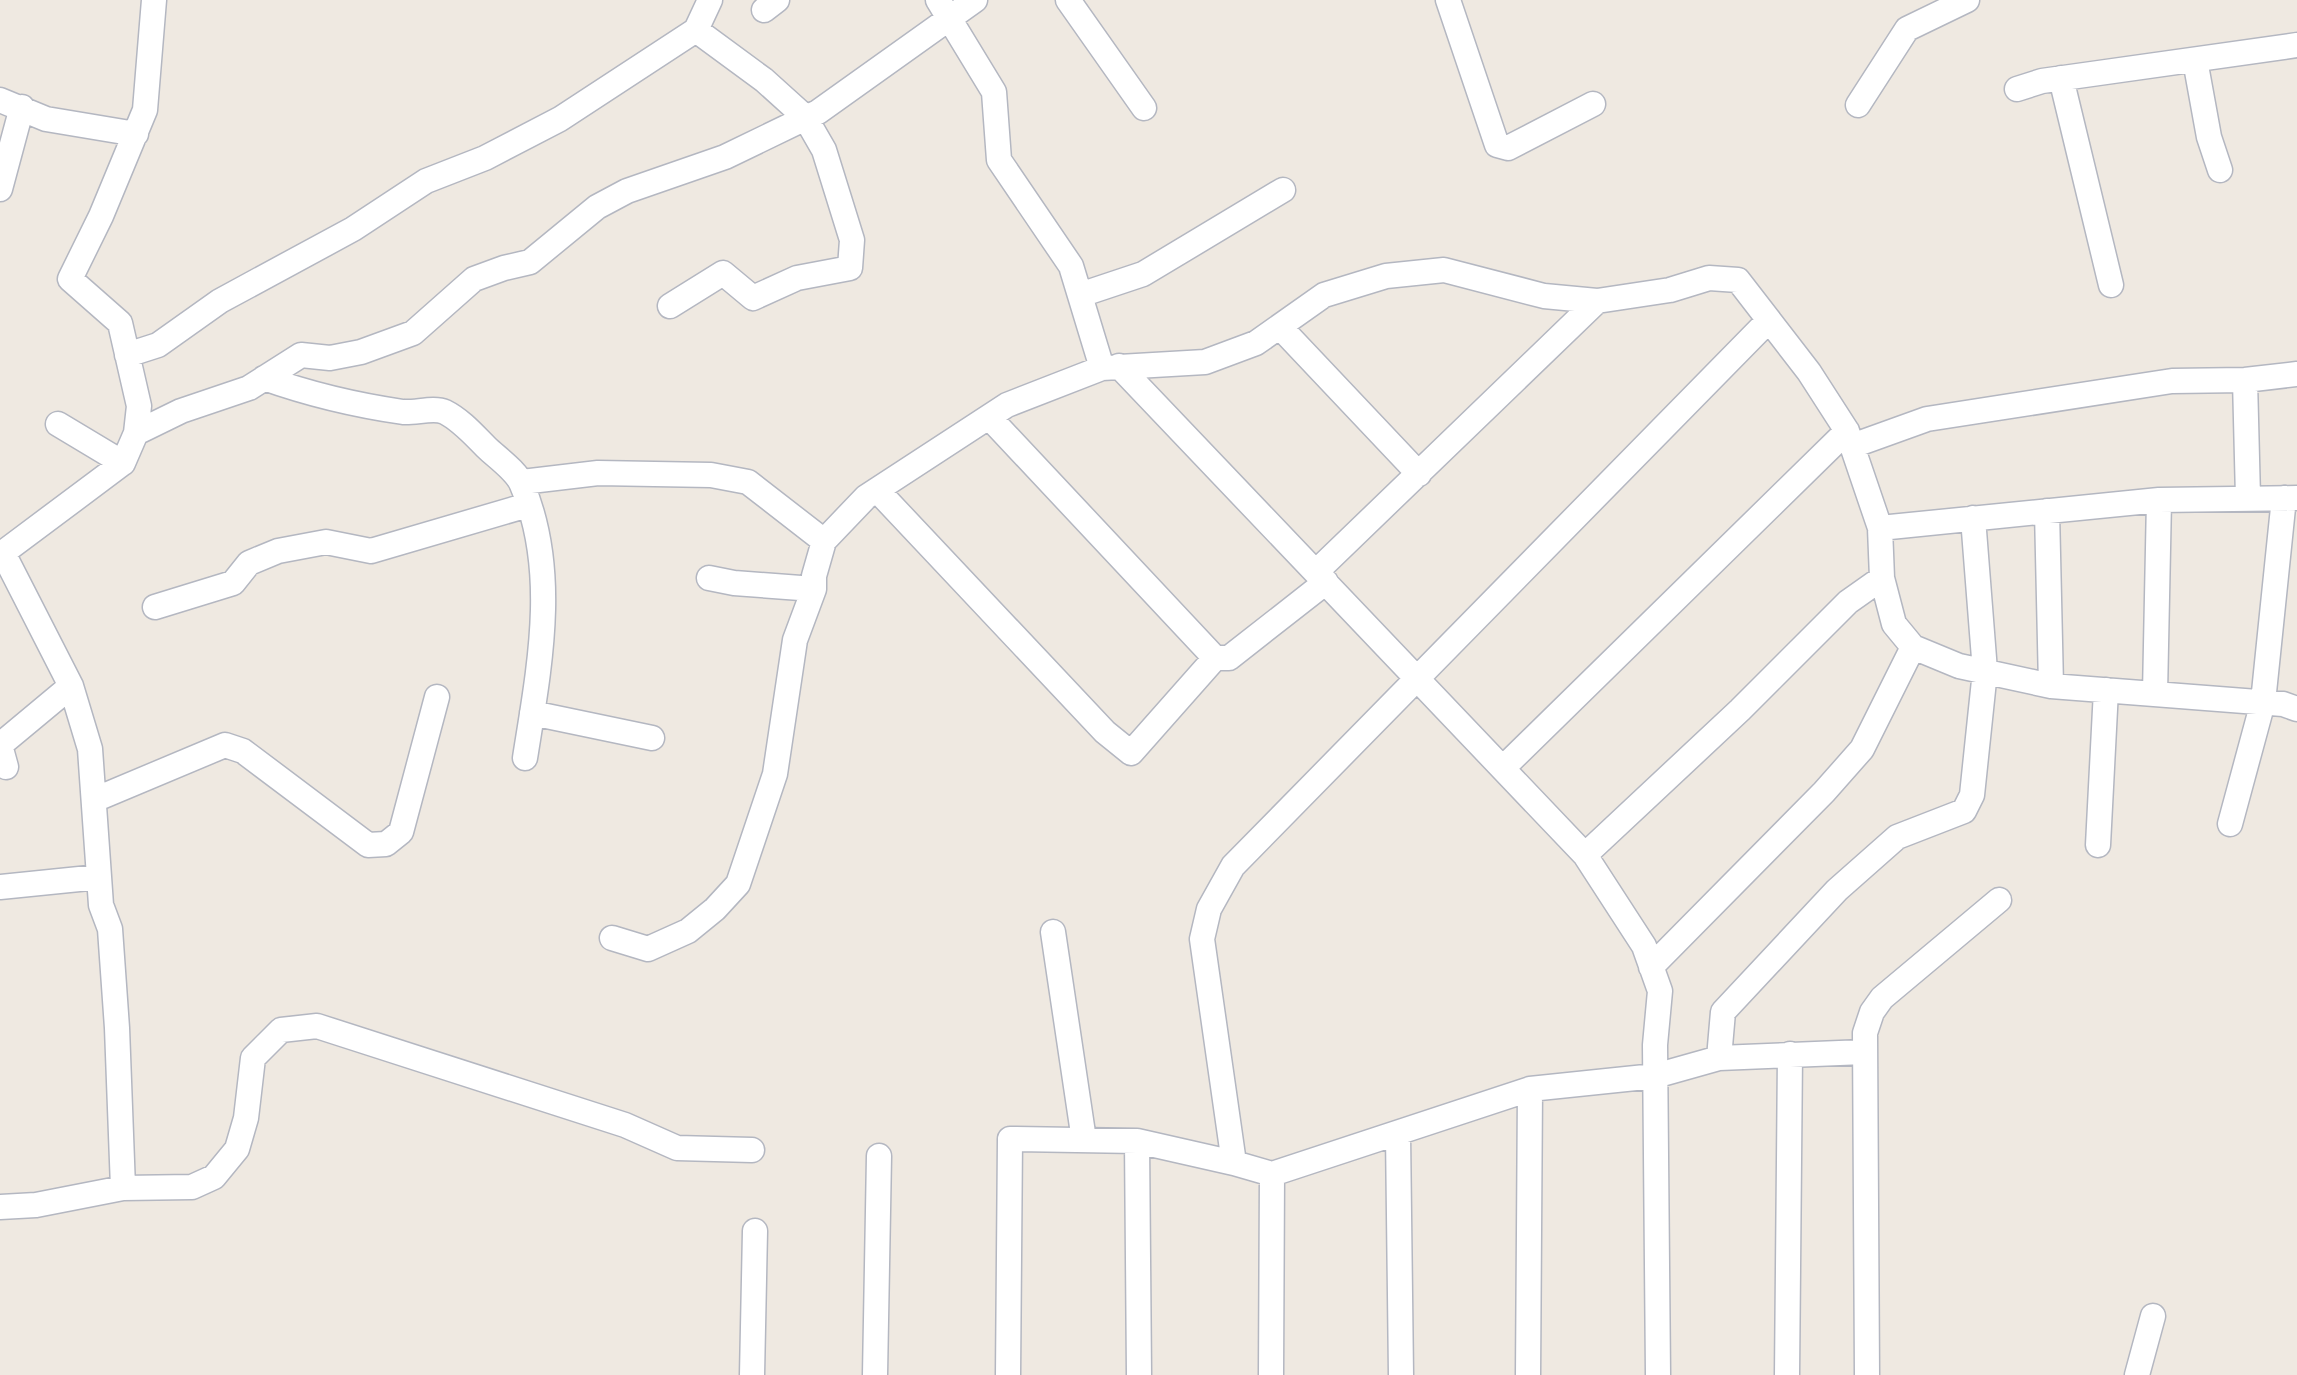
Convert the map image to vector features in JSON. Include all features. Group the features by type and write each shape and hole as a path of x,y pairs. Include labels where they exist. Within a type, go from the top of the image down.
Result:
{"street":[{"path":"123,1188 110,929 101,905 90,749 71,685 5,549 123,463 136,433 139,406 120,323 70,279 145,110 154,0"},
{"path":"127,355 158,345 220,301 353,229 426,181 485,158 560,119 696,30 710,0"},
{"path":"136,433 181,411 249,388 301,355 330,358 361,352 413,333 474,279 530,262 597,206 627,191 725,157 818,112 944,10 975,0"},
{"path":"1068,0 1144,108"},
{"path":"1448,0 1497,145 1508,148 1593,104"},
{"path":"1858,105 1907,29 1967,0"},
{"path":"944,10 994,92 999,160 1071,266 1080,295 1111,367 1322,576 1585,855 1644,946 1660,991 1655,1076 1658,1375"},
{"path":"670,306 723,273 753,298 797,278 850,268 852,240 824,150 805,117 764,80 696,30"},
{"path":"2017,89 2061,78 2297,45"},
{"path":"2195,60 2209,137 2220,170"},
{"path":"2061,78 2111,285"},
{"path":"0,189 11,104 46,119 136,134"},
{"path":"1080,295 1143,274 1283,190"},
{"path":"612,938 648,949 688,931 715,909 738,884 775,774 795,640 814,589 814,576 824,541 866,497 1007,405 1111,367 1205,362 1256,343 1324,295 1386,276 1444,270 1544,296 1597,301 1670,290 1709,278 1738,280 1809,372 1850,438 1880,528 1882,578 1894,624 1913,647 1959,666 2050,686 2263,702 2284,704 2297,709"},
{"path":"877,489 1105,732 1131,753 1215,659 1229,658 1322,576 1419,474 1597,301"},
{"path":"1234,1163 1202,939 1209,909 1233,866 1769,320"},
{"path":"1280,327 1419,474"},
{"path":"1503,768 1850,438 1927,419 2172,381 2245,380 2297,374"},
{"path":"264,379 312,395 371,406 407,412 443,411 467,428 525,494 540,551 544,604 525,758"},
{"path":"2245,380 2248,498"},
{"path":"989,417 1215,659"},
{"path":"58,424 123,463"},
{"path":"155,607 233,583 249,563 278,551 326,542 371,551 525,494 598,473 711,475 748,482 824,541"},
{"path":"1880,528 2159,500 2290,498 2263,702 2230,824"},
{"path":"2155,694 2159,500"},
{"path":"2047,511 2050,686"},
{"path":"1719,1058 1723,1012 1837,890 1897,837 1964,811 1972,796 1985,671 1973,519"},
{"path":"709,578 734,583 814,589"},
{"path":"1585,855 1740,710 1848,602 1882,578"},
{"path":"1651,967 1824,792 1862,749 1913,647"},
{"path":"6,766 0,745 71,685"},
{"path":"2098,845 2106,690"},
{"path":"94,800 225,745 243,751 368,845 386,844 401,832 437,697"},
{"path":"532,713 653,738"},
{"path":"0,887 99,877"},
{"path":"1867,1375 1864,1052 1871,1012 1882,998 1999,900"},
{"path":"1053,932 1084,1140"},
{"path":"0,1207 36,1205 123,1188 192,1187 214,1177 237,1149 246,1118 253,1058 281,1030 317,1026 625,1125 677,1147 752,1150"},
{"path":"1008,1375 1010,1139 1137,1141 1272,1174 1530,1089 1655,1076 1719,1058 1864,1052"},
{"path":"1787,1375 1790,1054"},
{"path":"1528,1375 1530,1089"},
{"path":"1398,1134 1401,1375"},
{"path":"1137,1141 1139,1375"},
{"path":"875,1375 880,1156"},
{"path":"1272,1174 1272,1375"},
{"path":"752,1375 755,1231"},
{"path":"2137,1375 2153,1316"}]}
